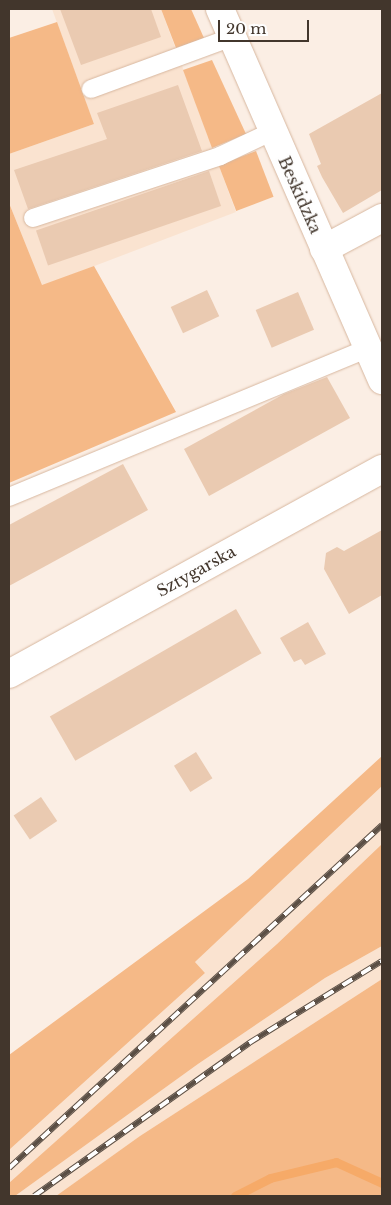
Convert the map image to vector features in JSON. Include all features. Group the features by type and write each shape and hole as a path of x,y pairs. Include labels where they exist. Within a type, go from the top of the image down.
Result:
{"street":[{"name":"Beskidzka","path":"220,9 382,380"},
{"path":"324,249 382,218"},
{"name":"Sztygarska","path":"9,674 382,469"}],"lane":[{"path":"91,89 232,37"},
{"path":"33,218 220,156 273,131"},
{"path":"9,497 368,348"}],"shaded area":[{"path":"52,9 161,9 236,212 42,286 9,203 9,154 94,124"},
{"path":"161,9 191,9 204,38 176,48"},
{"path":"57,22 94,124 9,154 9,38"},
{"path":"212,60 246,134 212,148 183,70"},
{"path":"256,151 274,197 236,211 219,165"},
{"path":"9,203 42,285 94,266 176,412 9,483"},
{"path":"382,756 382,786 195,962 205,973 9,1150 9,1055 248,879"},
{"path":"382,786 382,844 277,944 9,1183 9,1150 205,973 195,962"},
{"path":"382,844 382,946 325,978 198,1064 15,1196 9,1196 9,1183 277,944"},
{"path":"382,946 382,979 140,1136 56,1196 15,1196 198,1064 325,978"},
{"path":"382,979 382,1196 56,1196 140,1136"}],"building":[{"path":"60,9 151,9 161,37 81,65"},
{"path":"178,85 202,151 28,209 14,170 107,139 97,113"},
{"path":"382,93 382,190 343,213 317,166 321,164 309,134"},
{"path":"209,171 221,206 48,266 36,231"},
{"path":"207,290 219,316 183,333 171,307"},
{"path":"298,292 314,330 272,348 256,310"},
{"path":"327,377 350,418 209,496 184,449 284,394"},
{"path":"123,464 148,510 9,586 9,525"},
{"path":"382,530 382,595 349,614 324,569 326,553 337,547 344,551"},
{"path":"236,609 262,653 75,761 50,716"},
{"path":"308,622 326,654 305,665 301,659 294,662 280,638"},
{"path":"196,752 212,778 190,792 174,766"},
{"path":"41,797 57,821 30,839 14,815"}],"waterway":[{"path":"235,1196 270,1178 336,1162 382,1183"}],"railway":[{"path":"9,1168 382,825"},
{"path":"34,1196 249,1043 382,961"}]}
